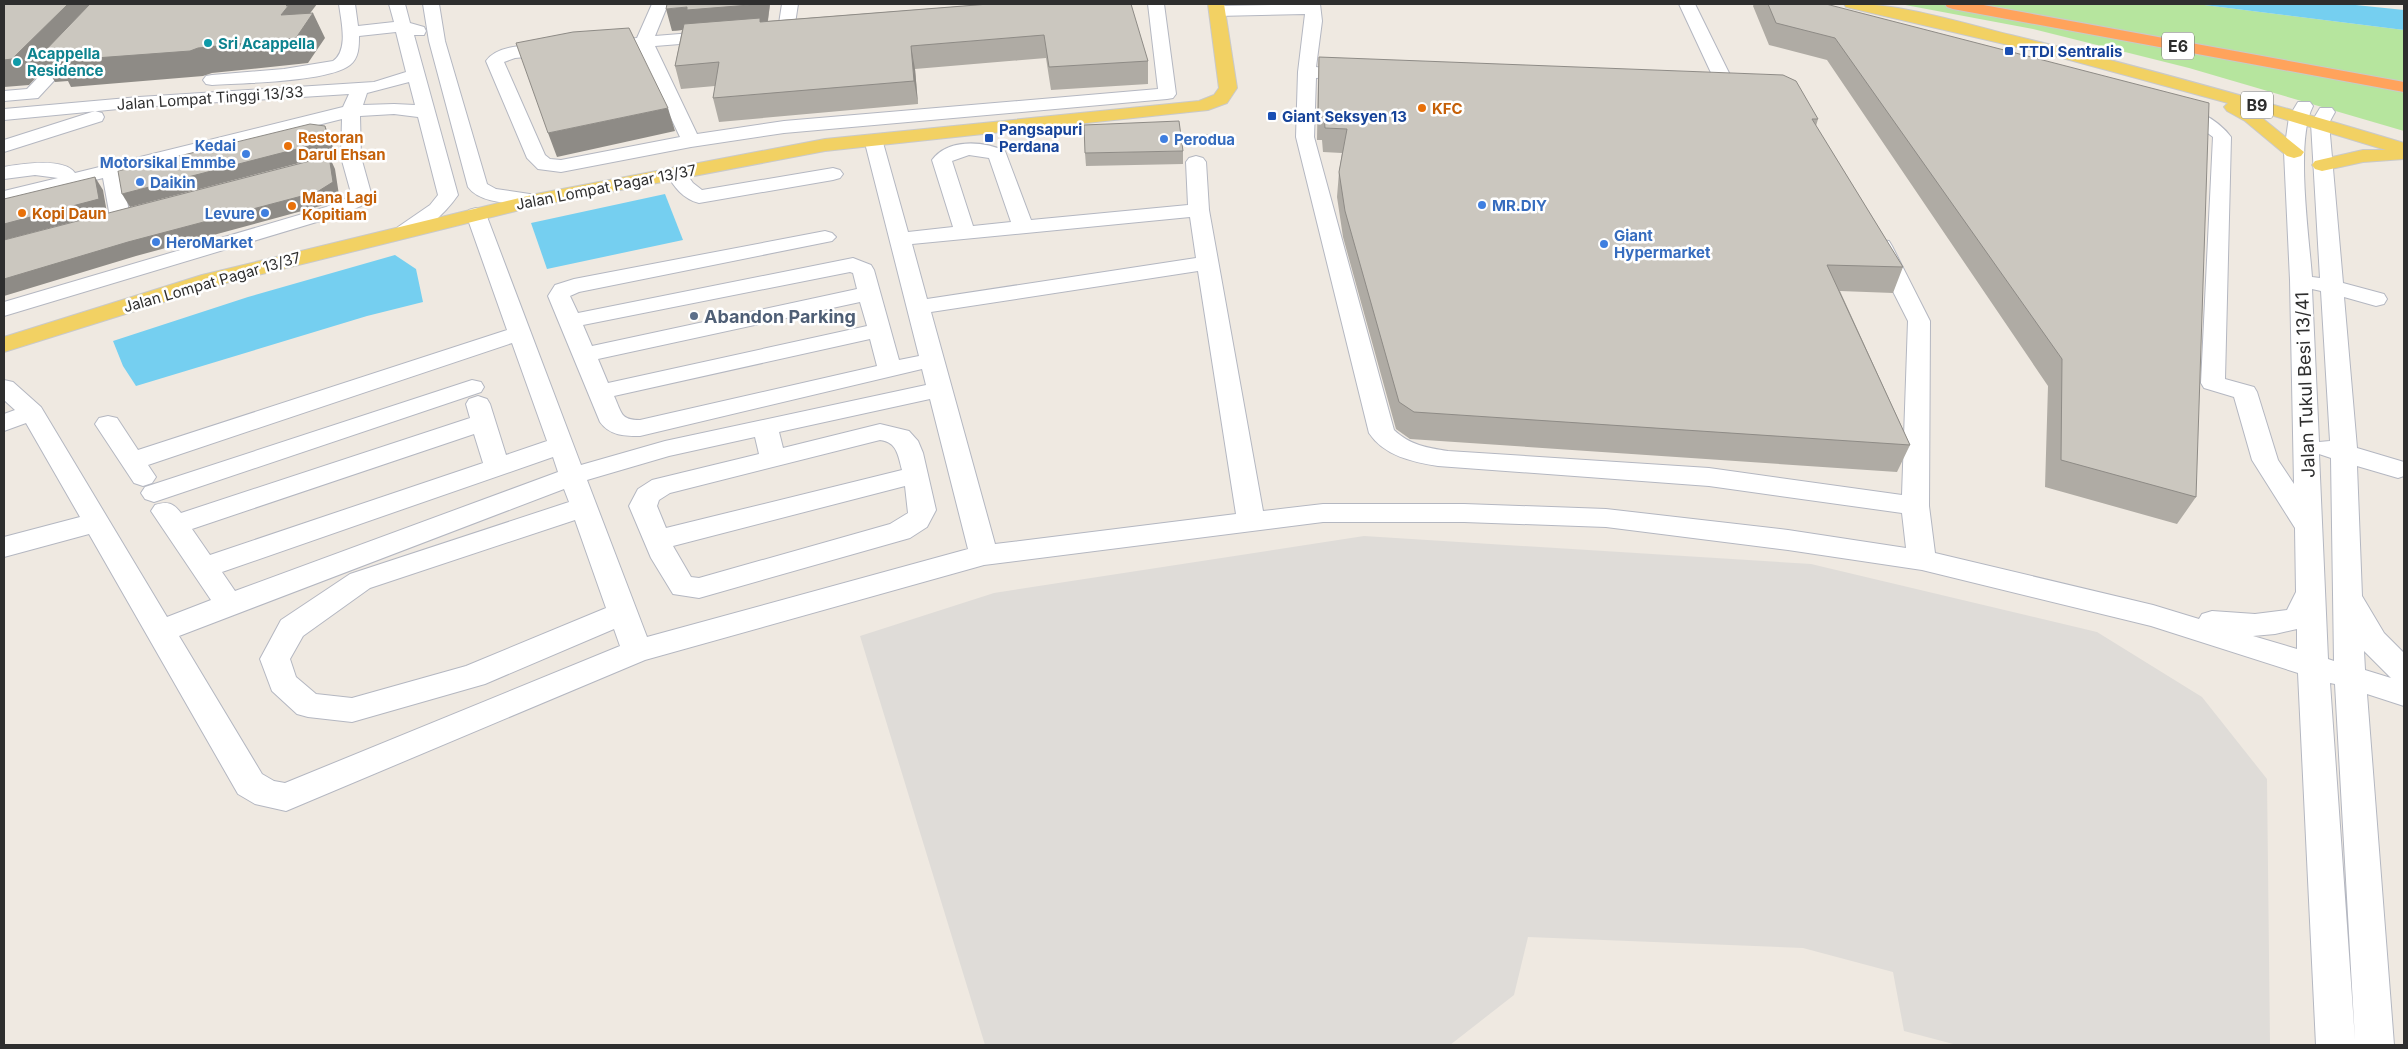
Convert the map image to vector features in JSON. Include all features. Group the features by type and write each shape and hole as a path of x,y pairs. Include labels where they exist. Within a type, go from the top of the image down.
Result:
{"highway":[{"name":"E6","path":"1953,4 2404,87"},
{"name":"E6","path":"2052,6 2386,67"}],"main road":[{"name":"B9","path":"1852,4 2016,40 2194,87 2404,136"},
{"name":"B9","path":"1900,4 2003,25 2136,59 2312,115 2404,149"},
{"name":"Jalan Lompat Pagar 13/37","path":"4,345 210,280 405,230 536,200 825,145 1202,106 1221,99 1228,88 1218,13"},
{"path":"2194,87 2252,117 2294,152"},
{"path":"2322,165 2362,156 2404,154"}],"street":[{"path":"4,96 32,94 117,4"},
{"path":"194,81 317,71 342,65 348,59 351,32 347,4"},
{"path":"397,4 414,75 448,195 437,209 405,230"},
{"path":"430,4 437,41 478,187 491,194 536,200"},
{"path":"660,4 644,42 691,142"},
{"path":"786,30 790,4"},
{"path":"729,35 508,54 499,57 495,61 537,158 545,165 561,166 691,142 819,123 1167,94 1156,4"},
{"path":"1679,87 1714,87 1731,81 1687,4"},
{"path":"1218,13 1268,7 1313,11"},
{"path":"1218,13 1313,11"},
{"path":"1313,11 1307,72 1305,137 1382,433 1391,442 1405,451 1420,456 1709,477 1915,506"},
{"path":"351,32 402,26 414,29 437,41"},
{"path":"767,32 806,29"},
{"path":"1307,72 1336,73"},
{"name":"Jalan Lompat Tinggi 13/33","path":"4,114 139,102 360,89 376,87 414,75"},
{"path":"210,98 226,78"},
{"path":"68,92 175,83"},
{"path":"4,309 333,211 354,202 361,193 342,160 351,111 360,89"},
{"path":"4,146 139,102"},
{"path":"2152,105 2206,122 2218,130 2222,137 2213,383 2245,392 2265,460 2309,528"},
{"path":"4,197 351,111 394,109 426,112"},
{"name":"Jalan Tukul Besi 13/41","path":"2312,115 2294,152 2301,280 2313,665 2336,1045"},
{"name":"Jalan Tukul Besi 13/41","path":"2312,115 2322,165 2344,454 2350,676 2376,1045"},
{"path":"819,123 825,145"},
{"path":"784,128 788,152"},
{"path":"872,139 984,554"},
{"path":"965,232 942,160 947,154 962,150 992,151 998,155 1023,227"},
{"path":"1196,162 1199,210 1252,522"},
{"path":"4,174 52,168 66,174 70,180"},
{"path":"111,170 120,217"},
{"path":"676,173 680,181 694,195 699,197 833,174"},
{"path":"899,238 1199,210"},
{"path":"476,214 637,651"},
{"path":"1871,229 1900,280 1919,321 1915,506 1922,560"},
{"path":"825,236 574,286 563,290 559,296 586,354 613,422 623,428 640,428 932,360"},
{"path":"918,307 1208,263"},
{"path":"571,320 853,265 863,270 890,370"},
{"path":"2301,280 2376,299"},
{"path":"586,354 870,294"},
{"path":"601,392 879,330"},
{"path":"133,461 520,332"},
{"path":"462,352 497,467"},
{"path":"4,387 32,412 250,784 267,794 286,798 637,651 984,554 1323,513 1464,513 1606,518 1788,540 1922,560 2153,616 2404,694"},
{"path":"154,493 472,387"},
{"path":"160,631 572,476 666,449 940,389"},
{"path":"4,424 32,412"},
{"path":"175,525 484,422"},
{"path":"108,424 229,605"},
{"path":"765,426 773,459"},
{"path":"880,432 896,434 906,442 916,474 922,510 915,523 900,532 699,588 683,587 676,579 642,506 647,496 661,486 773,459 880,432"},
{"path":"2307,442 2398,469"},
{"path":"204,568 561,445"},
{"path":"657,540 916,474"},
{"path":"584,507 360,581 292,628 275,658 284,683 308,705 352,710 474,676 622,613"},
{"path":"4,547 65,532 96,521"},
{"path":"2153,616 2241,625 2277,625 2296,618 2311,592"},
{"path":"2348,596 2373,641 2404,672"}],"path":[{"path":"1179,137 1210,136"}],"green space":[{"path":"1900,4 2196,4 2404,30 2404,131 2189,68 2033,29"}],"shaded area":[{"path":"1364,536 1811,564 2097,632 2202,697 2267,779 2270,1045 1957,1045 1904,1031 1893,972 1803,948 1528,937 1514,995 1450,1045 985,1045 860,636 994,593"}],"water":[{"path":"2196,4 2346,4 2404,10 2404,30"},
{"path":"665,194 683,240 547,269 531,223"},
{"path":"395,255 416,269 423,302 367,316 136,386 123,366 113,341 248,297"}],"building":[{"path":"4,4 68,4 12,59 4,60"},
{"path":"90,4 288,4 281,15 313,13 296,38 198,48 190,51 55,61 62,55 39,57"},
{"path":"667,4 762,4 687,10 687,7 666,9"},
{"path":"989,4 1131,4 1148,61 1049,67 1044,35 911,46 914,81 713,98 719,62 675,66 684,24 760,18 760,22"},
{"path":"1768,4 1826,4 2209,103 2196,497 2061,460 2062,359 1835,38 1776,23"},
{"path":"629,28 668,108 548,133 516,43 573,32"},
{"name":"Giant Hypermarket","path":"1319,57 1783,75 1796,81 1818,119 1812,119 1903,267 1827,265 1910,445 1414,412 1399,402 1345,211 1339,172 1347,129 1325,128 1324,116 1318,116"},
{"path":"1179,121 1183,151 1085,153 1084,125"},
{"path":"310,124 325,126 328,141 122,194 118,171"},
{"path":"329,156 333,182 317,192 128,242 4,279 4,240"},
{"path":"95,177 99,199 4,224 4,199"}],"place":[{"name":"Sri Acappella","path":"208,43"},
{"name":"TTDI Sentralis","path":"2009,51"},
{"name":"Acappella Residence","path":"17,62"},
{"name":"KFC","path":"1422,108"},
{"name":"Giant Seksyen 13","path":"1272,116"},
{"name":"Pangsapuri Perdana","path":"989,138"},
{"name":"Perodua","path":"1164,139"},
{"name":"Restoran Darul Ehsan","path":"288,146"},
{"name":"Kedai Motorsikal Emmbe","path":"246,154"},
{"name":"Daikin","path":"140,182"},
{"name":"MR.DIY","path":"1482,205"},
{"name":"Mana Lagi Kopitiam","path":"292,206"},
{"name":"Kopi Daun","path":"22,213"},
{"name":"Levure","path":"265,213"},
{"name":"HeroMarket","path":"156,242"},
{"name":"Giant Hypermarket","path":"1604,244"},
{"name":"Abandon Parking","path":"694,316"}]}
